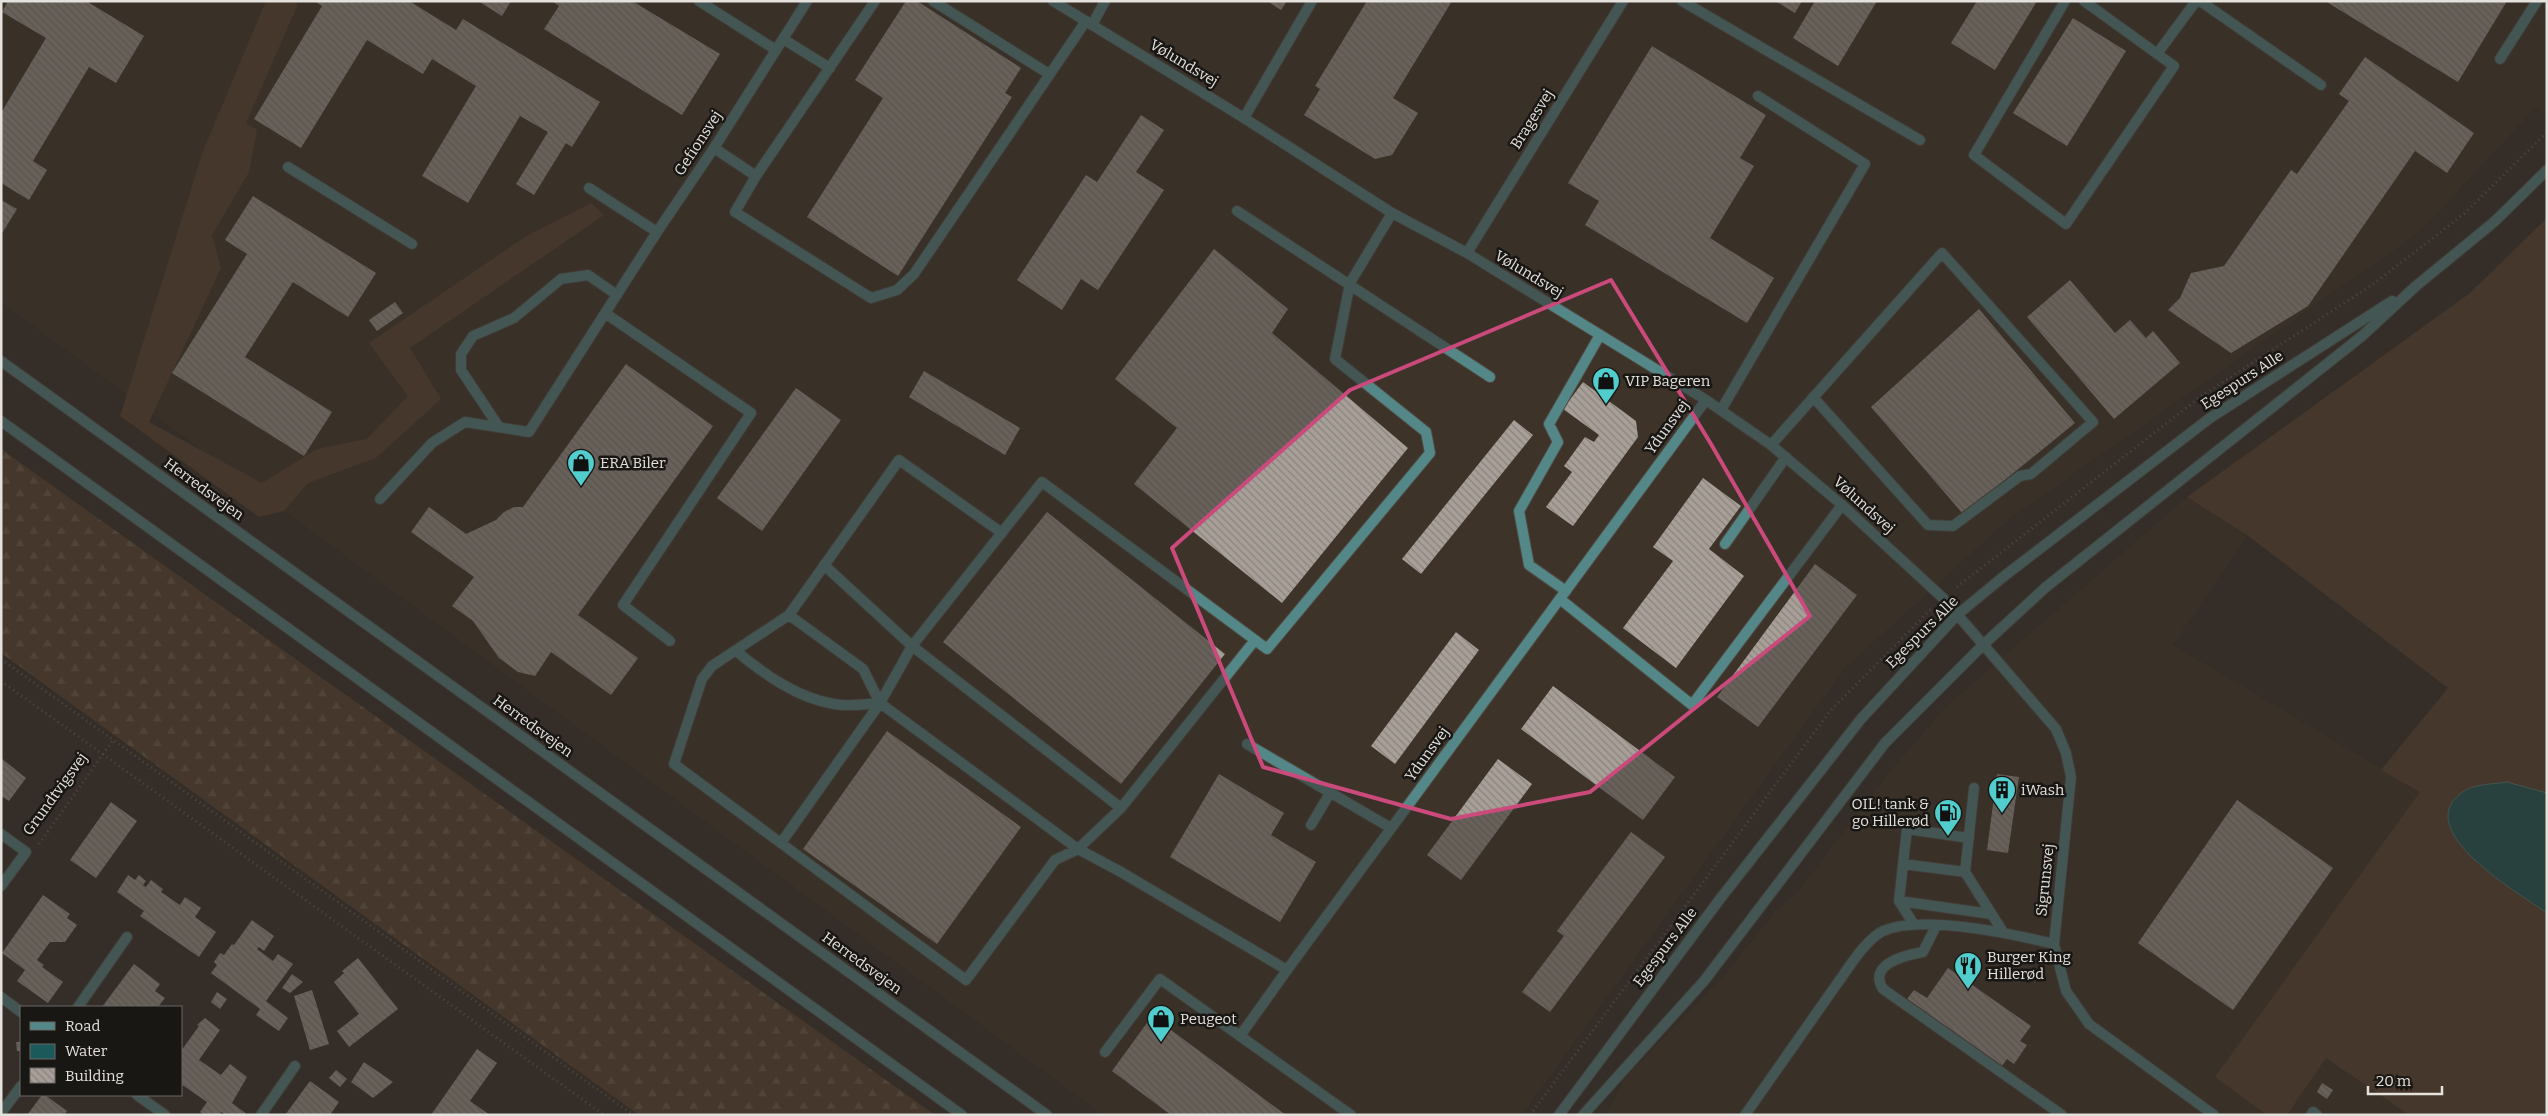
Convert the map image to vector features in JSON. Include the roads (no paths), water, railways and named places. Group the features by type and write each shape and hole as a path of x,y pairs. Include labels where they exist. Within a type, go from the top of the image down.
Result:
{"street":[{"path":"699,1 776,50"},
{"name":"Gefionsvej","path":"499,427 529,432 714,148 807,1"},
{"path":"875,1 756,176 735,212 871,298 897,290 914,274 1049,74 1105,1"},
{"path":"933,1 1049,74"},
{"name":"Vølundsvej","path":"1054,1 1244,118 1392,213 1467,254 1721,410 1771,445 1842,505 1943,598 1957,615"},
{"path":"1244,118 1312,1"},
{"name":"Bragesvej","path":"1467,254 1623,1"},
{"path":"1682,1 1920,140"},
{"path":"2065,1 1974,156 2066,224 2174,66 2084,1"},
{"path":"2157,54 2198,1 2322,85"},
{"path":"2500,59 2537,1"},
{"path":"783,39 830,68"},
{"path":"1721,410 1864,164 1758,96"},
{"path":"714,148 756,176"},
{"path":"288,167 412,244"},
{"name":"Egespurs Alle","path":"1583,1115 1704,981 1885,744 1983,645 2046,587 2362,336 2416,286 2494,222 2547,170"},
{"path":"589,188 658,232"},
{"path":"1237,211 1350,283 1490,377"},
{"path":"781,843 880,703 912,646 1042,482 1267,649 1430,453 1426,432 1335,359 1350,283 1392,213"},
{"path":"1771,445 1813,397 1942,253 2093,422 2031,474 2020,476 1954,526 1928,525 1813,397"},
{"path":"499,427 461,370 461,354 473,336 514,318 561,279 588,276 617,295"},
{"name":"Egespurs Alle","path":"1559,1115 1720,899 1861,719 1957,615 2003,577 2210,418 2416,286"},
{"path":"605,313 751,413 623,606 670,641"},
{"path":"1600,335 1549,424 1558,442 1519,511 1529,565 1692,704 1842,505"},
{"name":"Herredsvejen","path":"1,361 1047,1115"},
{"name":"Ydunsvej","path":"1240,1036 1706,400"},
{"path":"1,421 962,1115"},
{"path":"380,499 432,443 465,422 499,427"},
{"path":"1725,544 1786,457"},
{"path":"1002,533 899,460 789,615 712,666 702,679 674,764 966,980 1055,860 1078,849 1121,808 1255,640"},
{"path":"824,565 912,646 1121,808"},
{"path":"789,615 863,669 880,703 1078,849 1287,970"},
{"name":"Sigrunsvej","path":"1957,615 2056,729 2066,753 2071,777 2054,944 2066,991 2089,1024 2214,1115"},
{"path":"736,651 763,673 802,694 834,704 880,703"},
{"path":"1247,744 1391,828"},
{"path":"1974,788 1965,872 2003,932"},
{"path":"1311,825 1330,793"},
{"path":"1913,923 1899,901 1907,830 1969,838"},
{"name":"Grundtvigsvej","path":"1,834 26,852 1,886"},
{"path":"1903,864 1965,872"},
{"path":"1899,901 1992,914"},
{"path":"1745,1115 1866,944 1883,931 1913,923 2003,932 2054,944"},
{"path":"1936,926 1923,952 1901,957 1884,967 1880,974 1880,984 1884,990 2062,1115"},
{"path":"79,1006 127,937"},
{"path":"1104,1052 1160,979 1351,1115"},
{"path":"1,997 20,1011"},
{"path":"260,1115 295,1066"},
{"path":"1,1113 20,1087"},
{"path":"138,1096 165,1115"},
{"path":"2311,1115 2313,1112 2317,1115"}],"water":[{"path":"2507,782 2547,793 2547,913 2514,891 2473,858 2457,840 2449,822 2451,805 2466,790 2480,785"}],"place":[{"name":"VIP Bageren","path":"1606,405"},
{"name":"ERA Biler","path":"581,487"},
{"name":"iWash","path":"2002,814"},
{"name":"OIL! tank & go Hillerød","path":"1948,837"},
{"name":"Burger King Hillerød","path":"1968,990"},
{"name":"Peugeot","path":"1161,1043"}]}
